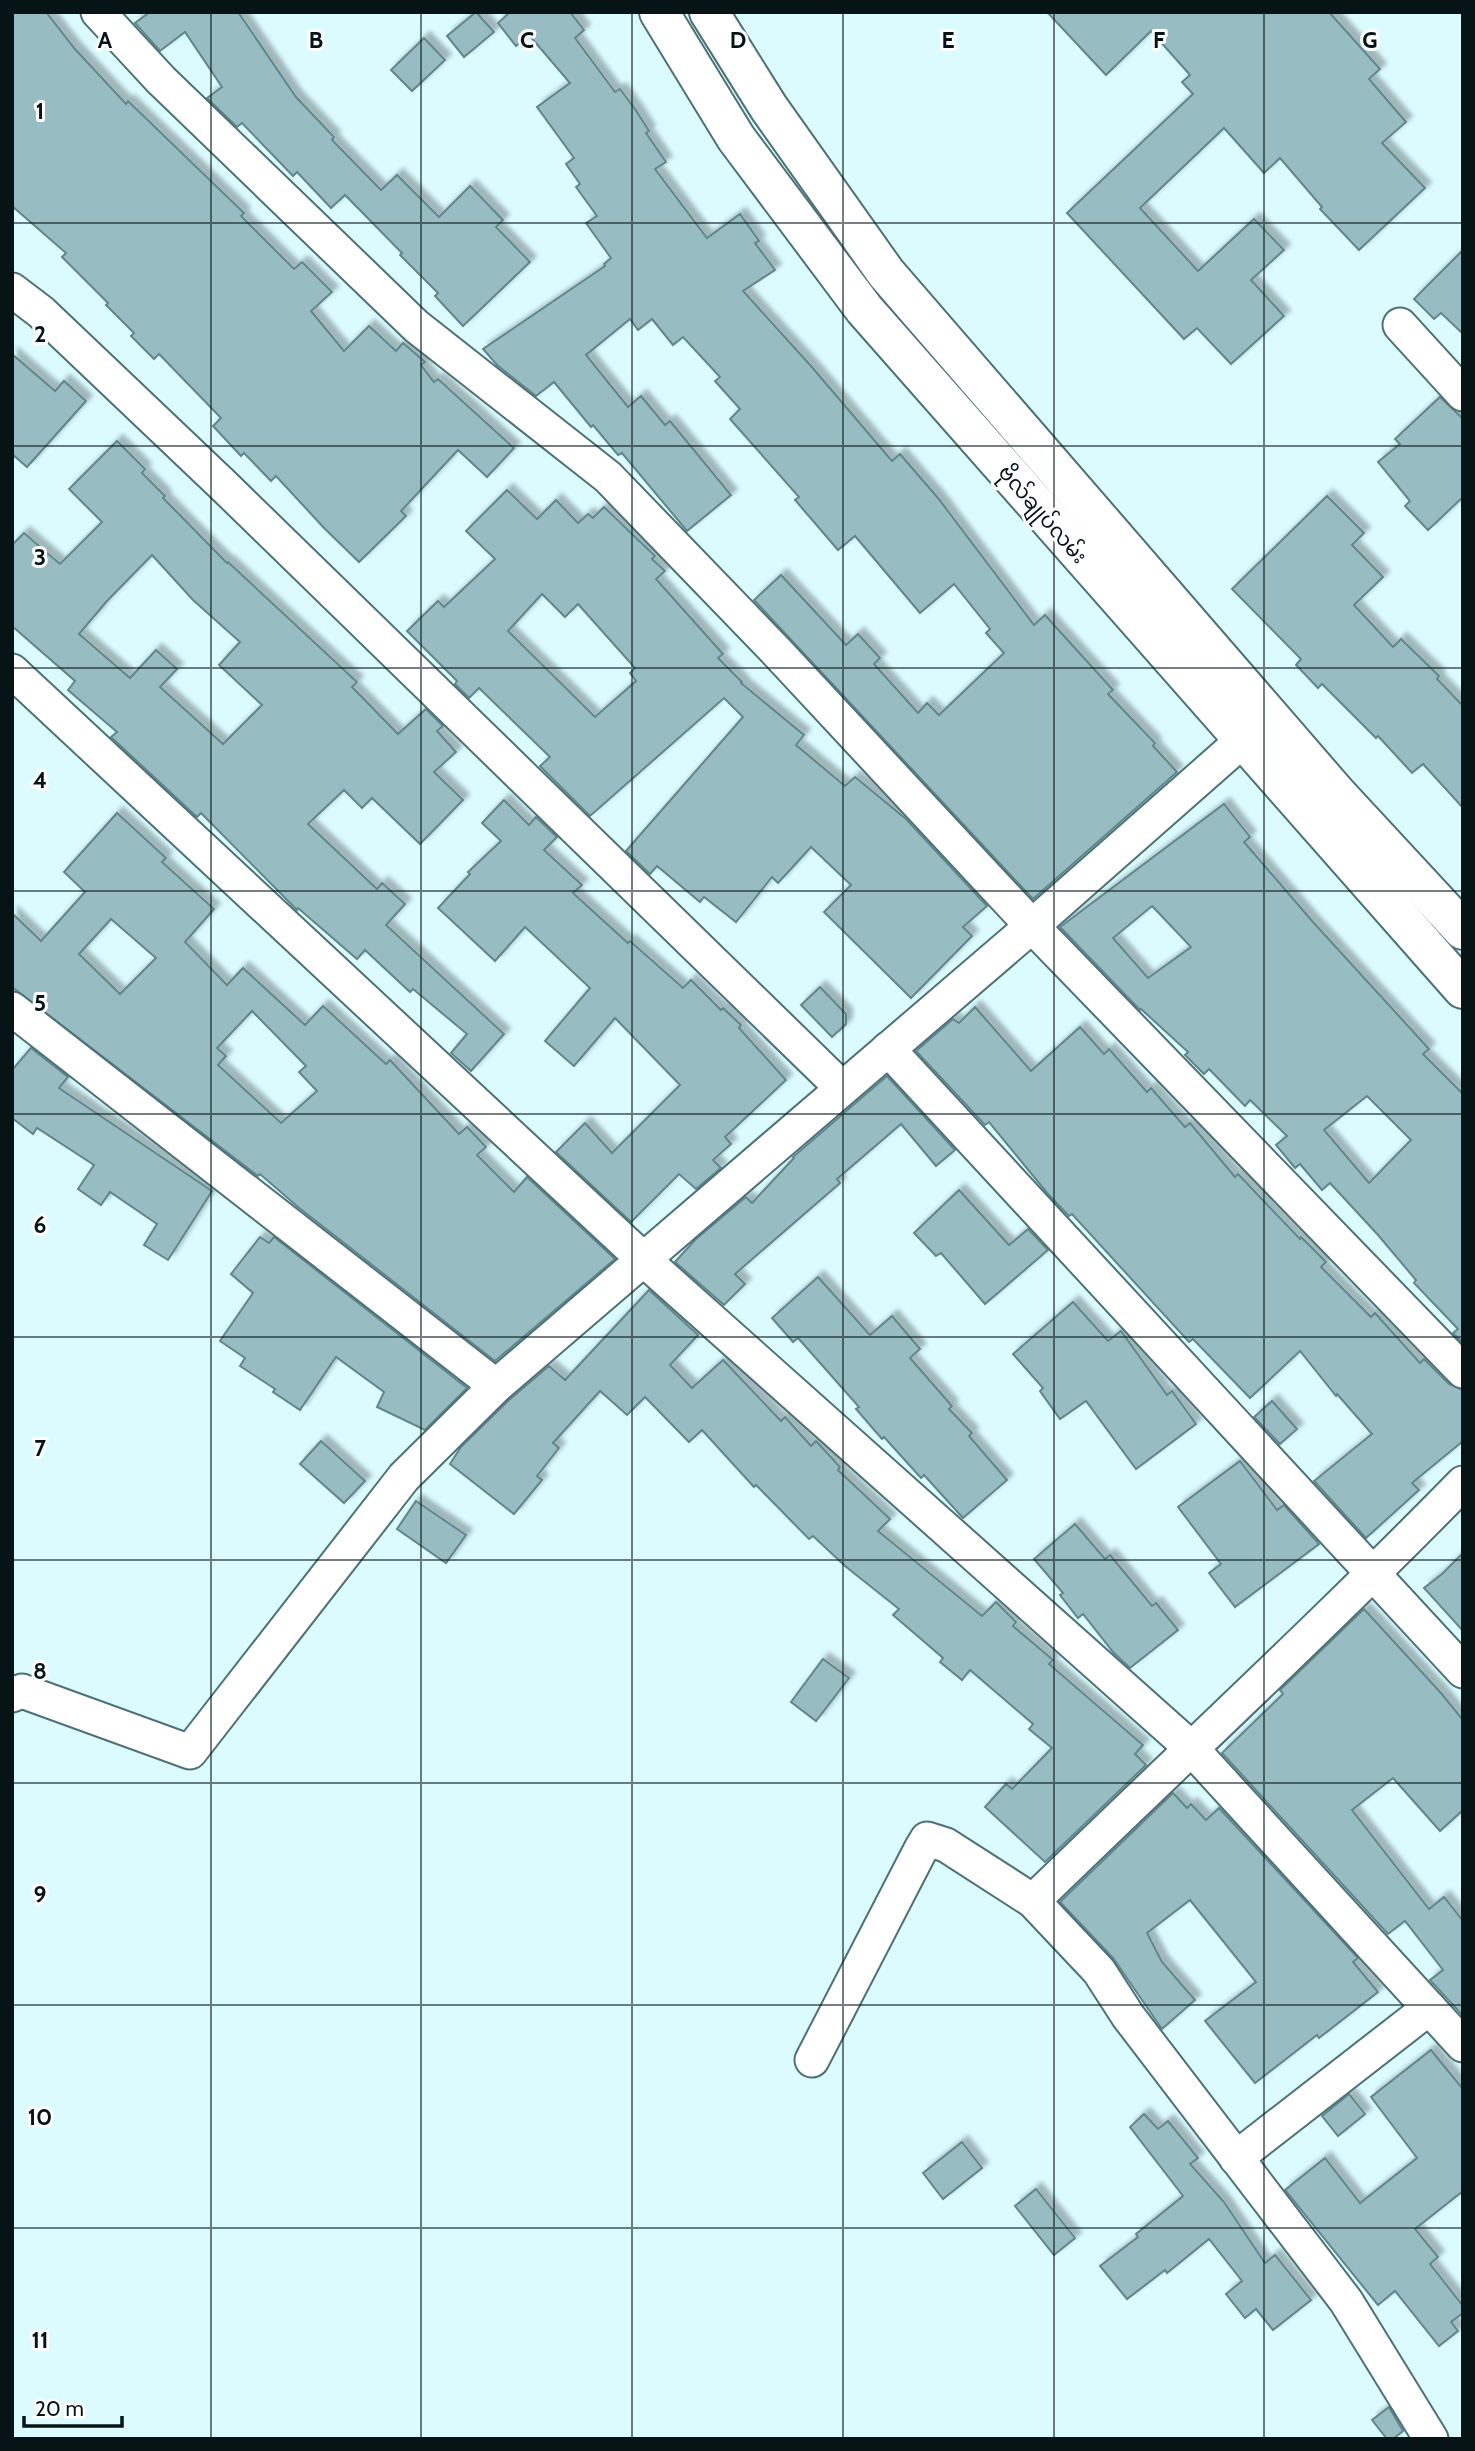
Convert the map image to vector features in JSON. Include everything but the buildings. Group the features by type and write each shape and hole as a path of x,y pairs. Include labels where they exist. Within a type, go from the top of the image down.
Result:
{"main road":[{"name":"ဗိုလ်ချုပ်လမ်း","path":"659,12 736,138 864,309 1463,989"},
{"name":"ဗိုလ်ချုပ်လမ်း","path":"709,12 769,108 886,273 1328,784 1463,930"}],"street":[{"path":"99,12 161,80 416,326 608,477 776,651 1031,926 1463,1371"},
{"path":"12,290 41,312 225,486 842,1088"},
{"path":"1400,325 1463,394"},
{"path":"12,670 643,1259 1190,1747 1463,2045"},
{"path":"12,1695 22,1691 191,1752 404,1477 496,1386 1242,741"},
{"path":"12,1009 496,1386"},
{"path":"888,1049 1463,1671"},
{"path":"1033,1901 1190,1747 1374,1575 1463,1483"},
{"path":"812,2060 928,1839 946,1844 1033,1901 1099,1971 1128,2016 1346,2301 1431,2439"},
{"path":"1237,2158 1429,2008"}]}
